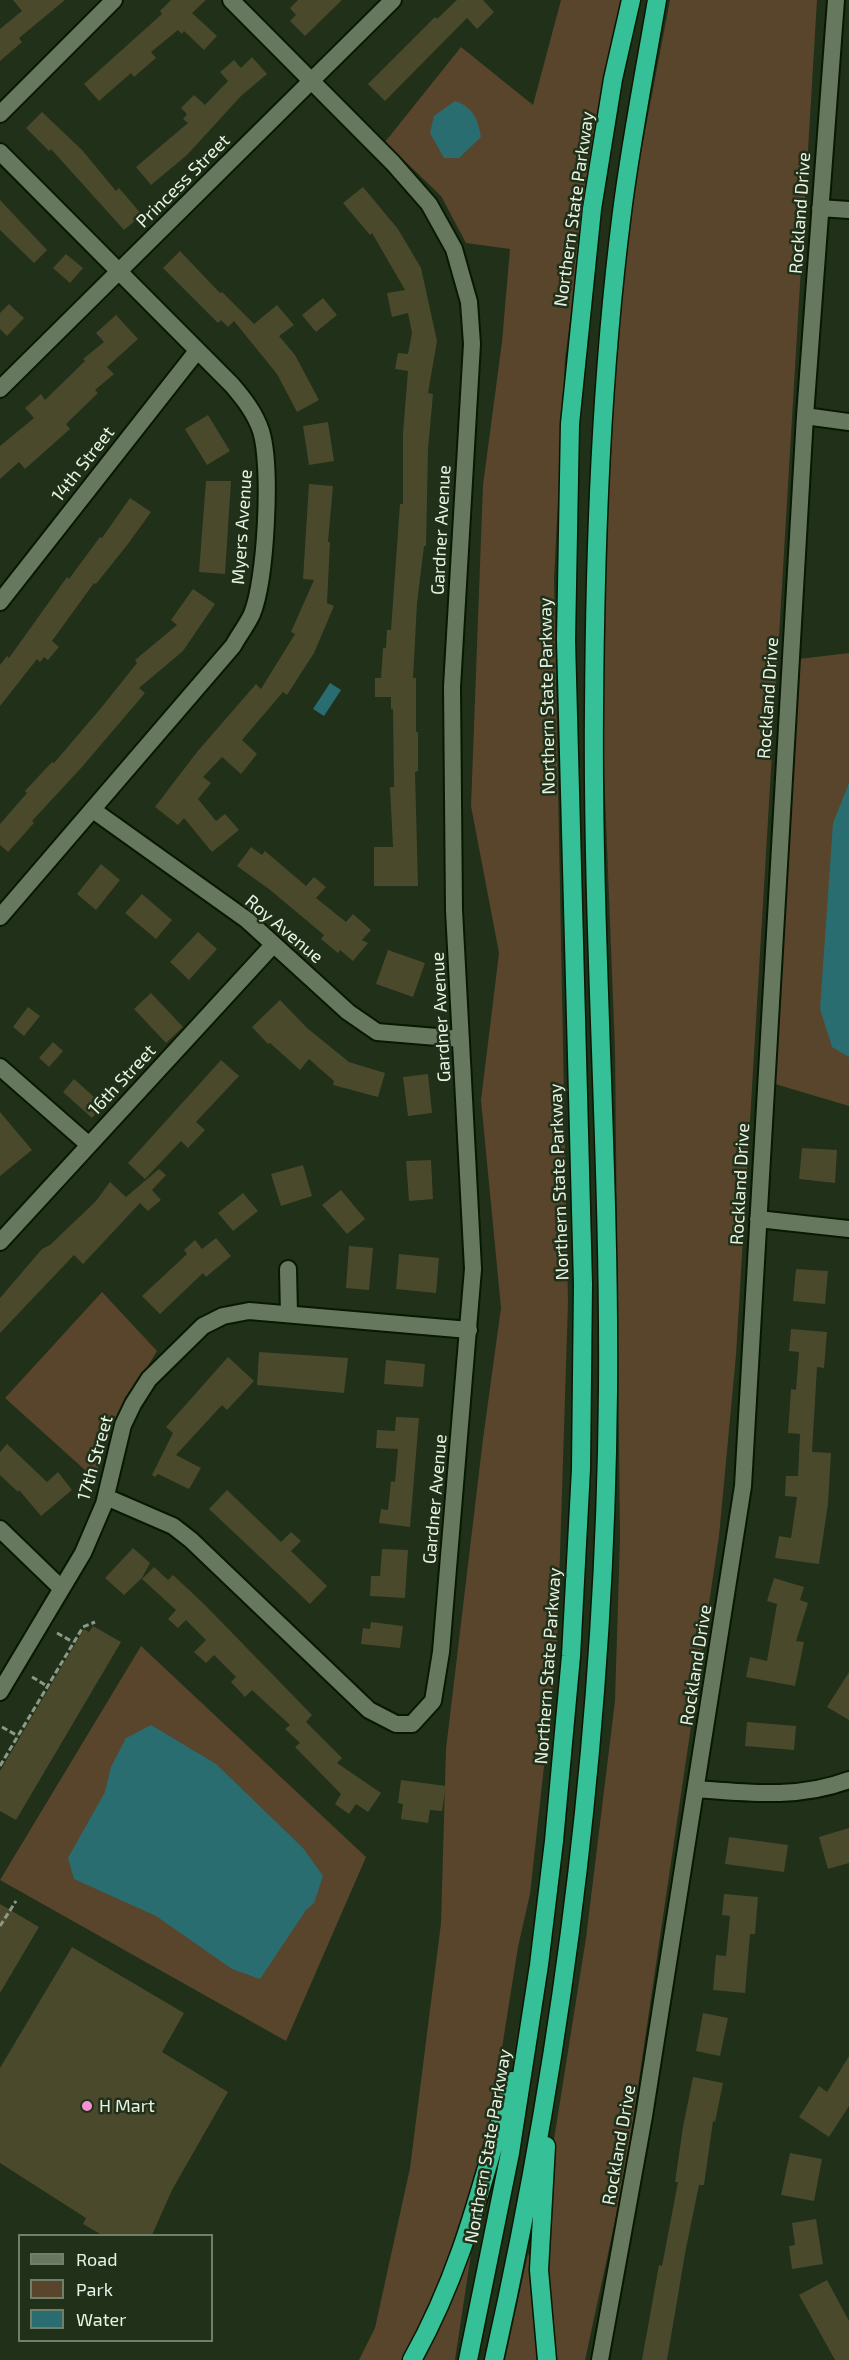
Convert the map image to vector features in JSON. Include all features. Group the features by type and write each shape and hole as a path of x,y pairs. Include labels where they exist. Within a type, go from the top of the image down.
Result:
{"highway":[{"name":"Northern State Parkway","path":"468,2360 510,2153 547,1901 567,1716 581,1469 583,1284 566,640 570,424 592,209 613,79 631,0"},
{"path":"494,2360 513,2273 548,2083 571,1918 588,1761 600,1595 606,1457 608,1282 595,888 594,724 598,523 605,378 622,209 657,0"},
{"path":"411,2360 439,2308 468,2237 528,2027"},
{"path":"547,2360 539,2251 548,2083"}],"street":[{"path":"0,114 114,0"},
{"name":"Gardner Avenue","path":"106,1497 173,1526 369,1710 396,1724 412,1724 433,1701 441,1652 473,1269 460,986 454,910 452,687 472,344 469,302 454,249 429,204 393,163 231,0"},
{"name":"Princess Street","path":"0,389 393,0"},
{"name":"Rockland Drive","path":"600,2360 644,2116 743,1486 805,416 836,0"},
{"name":"Myers Avenue","path":"0,152 249,405 264,444 267,471 258,592 252,614 233,646 0,917"},
{"path":"820,208 849,210"},
{"name":"14th Street","path":"0,602 197,351"},
{"path":"805,416 849,422"},
{"name":"Roy Avenue","path":"93,810 247,920 348,1012 377,1032 461,1039"},
{"name":"16th Street","path":"0,1242 273,945"},
{"path":"0,1067 89,1145"},
{"path":"758,1220 849,1229"},
{"path":"288,1269 289,1314"},
{"name":"17th Street","path":"0,1692 83,1553 106,1497 123,1425 133,1404 149,1379 184,1342 203,1326 223,1317 249,1311 469,1329"},
{"path":"0,1529 61,1588"},
{"path":"697,1789 788,1794 831,1786 849,1780"}],"path":[{"path":"0,1766 82,1627 95,1622"},
{"path":"57,1633 73,1642"},
{"path":"32,1677 47,1686"},
{"path":"2,1727 18,1736"},
{"path":"0,1926 16,1901"}],"green space":[{"path":"561,0 623,0 590,166 565,359 554,579 568,1303 557,1648 530,1894 518,1947 488,2136 464,2223 436,2293 402,2360 359,2360 375,2328 410,2168 441,1923 446,1749 501,1308 481,1100 499,953 471,806 483,485 502,342 510,249 466,243 441,196 385,142 461,47 533,105"},
{"path":"670,0 817,0 736,1355 719,1536 625,2175 585,2360 554,2360 545,2260 545,2196 586,1938 615,1701 620,1539 615,1050 603,745 602,617 618,323 638,168"},
{"path":"849,653 849,1106 765,1081 790,660"},
{"path":"102,1292 157,1351 104,1438 96,1480 5,1398"},
{"path":"141,1646 366,1857 286,2041 0,1880"},
{"path":"472,2247 455,2360 418,2360"},
{"path":"528,2254 531,2258 537,2360 505,2360"}],"water":[{"path":"455,101 474,114 481,137 459,158 444,158 430,133 434,116"},
{"path":"330,683 341,690 324,716 313,709"},
{"path":"849,783 849,1057 832,1047 820,1009 833,823"},
{"path":"151,1725 216,1764 303,1848 323,1876 314,1903 306,1910 260,1979 232,1969 156,1916 74,1879 68,1858 105,1792 111,1767 126,1738"}],"building":[{"path":"13,0 65,0 19,38 22,42 0,61 0,29 22,11"},
{"path":"171,0 206,0 192,13 217,36 204,50 184,31 182,34 178,30 151,52 156,58 134,77 131,73 99,101 84,84 162,14 160,11"},
{"path":"298,0 342,0 305,36 290,21 296,15 290,8"},
{"path":"457,0 483,0 494,12 477,29 467,18 385,101 368,84 435,17 437,19"},
{"path":"252,57 267,74 241,96 187,155 151,185 136,167 188,123 183,119 187,114 181,108 194,95 205,105 228,81 220,72 234,60 241,68"},
{"path":"42,112 82,150 116,191 119,188 142,215 124,230 51,149 49,151 26,128"},
{"path":"363,187 398,229 421,268 437,341 428,393 433,394 428,449 426,546 424,546 417,603 413,678 416,678 416,732 418,732 418,771 415,772 418,886 374,886 374,847 393,847 390,787 394,787 393,709 391,709 391,697 375,697 375,678 381,678 383,648 386,648 387,630 391,630 400,504 403,504 403,433 408,371 395,369 398,353 408,354 412,333 408,313 392,317 387,293 405,290 372,233 370,235 343,203"},
{"path":"0,200 47,250 34,263 0,230"},
{"path":"180,251 220,293 222,292 254,324 277,305 294,325 279,336 295,355 319,400 297,412 277,374 234,321 228,327 221,320 218,323 163,268"},
{"path":"66,254 83,268 70,283 53,268"},
{"path":"323,298 337,315 316,332 302,315"},
{"path":"9,304 24,318 7,336 0,329 0,313"},
{"path":"116,315 138,339 107,367 114,374 95,390 98,393 66,424 70,429 25,469 19,462 0,479 0,446 34,418 25,408 41,394 45,400 85,361 83,359 104,342 96,333"},
{"path":"208,415 230,451 207,465 185,429"},
{"path":"328,422 334,461 309,465 303,426"},
{"path":"206,481 231,481 225,574 199,572"},
{"path":"309,484 333,486 328,542 330,542 327,603 334,606 314,653 287,695 283,692 242,740 257,754 241,774 222,757 203,777 211,783 198,799 216,821 225,814 239,830 212,852 184,818 178,825 155,807 197,752 256,684 261,689 295,634 291,632 314,580 303,579"},
{"path":"130,498 151,512 96,584 94,583 52,641 59,647 48,660 44,657 40,662 37,659 0,706 0,665 7,656 9,658 67,577 69,579 100,537 102,538"},
{"path":"193,589 215,604 183,651 139,688 145,693 32,821 34,823 8,852 0,845 0,824 27,793 25,791 52,762 54,763 101,708 137,663 135,660 177,625 171,620"},
{"path":"251,847 262,855 265,851 306,886 314,877 326,887 316,898 346,922 353,914 371,930 362,940 368,943 353,961 340,950 338,953 321,939 324,935 269,889 237,866"},
{"path":"101,864 120,880 96,910 77,894"},
{"path":"142,894 172,920 156,939 125,913"},
{"path":"198,932 217,949 189,980 170,962"},
{"path":"388,950 425,963 413,997 376,984"},
{"path":"151,993 183,1027 166,1043 134,1009"},
{"path":"280,1000 307,1028 349,1062 385,1073 378,1097 333,1085 334,1081 309,1059 300,1070 270,1043 268,1044 252,1027"},
{"path":"28,1007 40,1016 24,1036 13,1027"},
{"path":"53,1042 63,1051 49,1067 39,1058"},
{"path":"221,1060 239,1076 196,1122 205,1130 188,1148 181,1141 145,1179 128,1163"},
{"path":"428,1074 432,1113 408,1116 403,1077"},
{"path":"74,1079 103,1105 92,1118 63,1092"},
{"path":"0,1112 32,1150 0,1176"},
{"path":"802,1148 837,1150 835,1183 799,1179"},
{"path":"431,1160 433,1199 409,1201 406,1161"},
{"path":"303,1165 312,1196 281,1206 271,1174"},
{"path":"159,1169 166,1175 152,1190 161,1200 148,1211 140,1203 83,1264 74,1255 0,1333 0,1298 42,1249 50,1245 96,1201 110,1182 126,1197"},
{"path":"341,1190 365,1219 347,1234 322,1205"},
{"path":"243,1193 258,1211 233,1231 218,1213"},
{"path":"216,1238 231,1256 206,1277 203,1273 160,1314 142,1296 187,1254 184,1250 195,1240 202,1249"},
{"path":"349,1246 373,1248 369,1290 346,1288"},
{"path":"399,1254 439,1258 436,1293 396,1289"},
{"path":"796,1269 828,1271 825,1304 793,1301"},
{"path":"791,1329 827,1332 824,1368 817,1367 812,1452 831,1453 828,1504 819,1564 775,1558 779,1536 791,1538 797,1497 785,1496 786,1476 798,1476 800,1434 788,1433 791,1389 796,1390 799,1352 789,1351"},
{"path":"259,1352 348,1358 344,1393 257,1385"},
{"path":"228,1357 254,1381 227,1410 222,1405 176,1455 201,1468 189,1489 158,1474 155,1477 152,1475 173,1433 166,1427"},
{"path":"386,1360 425,1364 423,1387 384,1384"},
{"path":"396,1417 419,1418 410,1527 379,1523 381,1509 388,1510 391,1481 395,1482 398,1449 376,1448 377,1430 395,1431"},
{"path":"7,1444 47,1482 58,1472 72,1490 41,1516 19,1490 18,1492 0,1475 0,1452"},
{"path":"227,1490 281,1542 291,1532 301,1541 291,1551 327,1586 310,1604 209,1509"},
{"path":"133,1548 150,1563 142,1578 124,1595 105,1578"},
{"path":"382,1549 408,1550 405,1598 370,1596 371,1576 380,1576"},
{"path":"154,1567 168,1580 173,1575 204,1604 312,1715 306,1722 342,1758 337,1763 381,1793 368,1812 356,1804 349,1814 335,1804 341,1794 295,1747 300,1743 285,1729 290,1725 252,1690 245,1697 231,1682 236,1677 214,1655 206,1663 194,1652 206,1640 186,1620 178,1628 168,1619 176,1610 142,1579"},
{"path":"774,1578 804,1587 800,1600 808,1603 796,1641 804,1642 795,1686 746,1677 750,1657 767,1661 777,1604 767,1601"},
{"path":"371,1622 403,1626 400,1648 361,1644 363,1628 370,1629"},
{"path":"93,1626 121,1642 16,1820 0,1811 0,1771 84,1629 89,1632"},
{"path":"849,1672 849,1720 827,1707"},
{"path":"747,1722 796,1726 794,1750 745,1746"},
{"path":"401,1780 446,1786 442,1811 430,1810 428,1823 401,1819 403,1804 398,1803"},
{"path":"849,1828 849,1863 828,1869 819,1837"},
{"path":"729,1837 788,1845 784,1872 725,1864"},
{"path":"724,1894 758,1897 755,1934 750,1934 745,1993 713,1990 716,1955 726,1956 730,1916 722,1915"},
{"path":"0,1904 39,1927 0,1993"},
{"path":"72,1947 184,2013 162,2052 228,2092 172,2190 152,2234 100,2234 83,2224 86,2218 0,2163 0,2068"},
{"path":"703,2013 728,2018 720,2056 696,2051"},
{"path":"849,2056 849,2106 829,2137 799,2117 819,2086 827,2092"},
{"path":"693,2077 723,2083 715,2122 713,2121 704,2185 699,2185 686,2248 667,2360 642,2360 659,2265 662,2266 678,2182 675,2182"},
{"path":"790,2153 822,2159 814,2201 781,2195"},
{"path":"816,2219 823,2264 792,2269 789,2246 795,2245 792,2223"},
{"path":"827,2280 849,2321 849,2360 835,2360 799,2295"}],"place":[{"name":"H Mart","path":"87,2106"}]}
